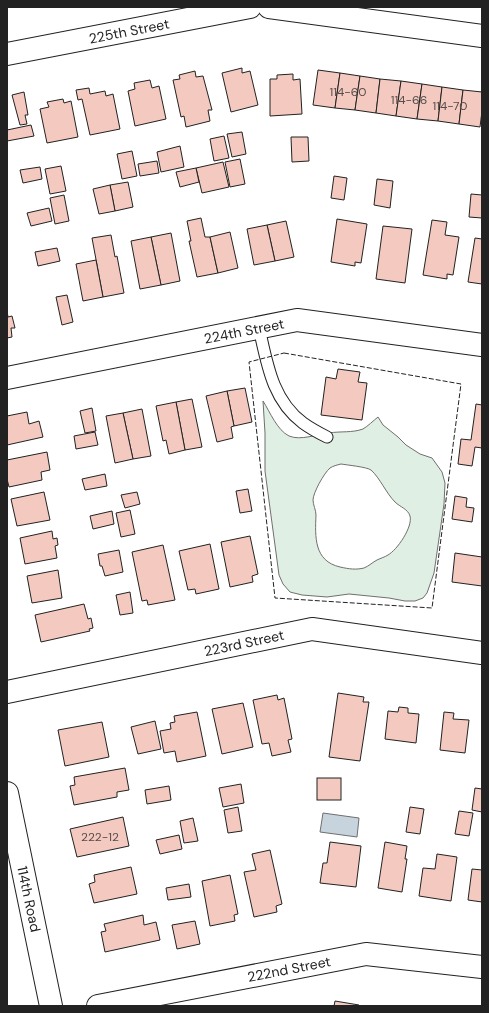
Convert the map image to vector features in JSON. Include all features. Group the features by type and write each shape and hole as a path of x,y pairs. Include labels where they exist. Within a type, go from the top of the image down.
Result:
{"street":[{"name":"225th Street","path":"7,54 250,7"},
{"path":"269,7 482,36"},
{"name":"224th Street","path":"7,378 297,320 482,345"},
{"name":"223rd Street","path":"7,692 312,629 482,653"},
{"name":"114th Road","path":"7,793 51,1006"},
{"name":"222nd Street","path":"98,1006 366,954 482,967"}],"lane":[{"path":"259,328 276,392 284,404 303,423 327,437"}],"green space":[{"path":"263,401 281,430 289,436 299,438 363,429 378,417 383,425 406,445 420,454 432,458 442,472 445,483 444,504 434,573 427,593 423,598 415,601 405,601 349,594 327,597 302,595 290,592 283,584 279,575 265,471","holes":["341,464 371,470 397,504 404,508 410,516 407,532 396,548 387,556 361,569 346,568 331,564 321,554 316,540 316,513 313,504 313,497 322,478 330,468"]}],"shaded area":[{"path":"323,813 359,818 357,837 320,832"}],"building":[{"path":"242,68 242,73 250,71 258,105 231,112 222,73"},
{"path":"318,70 340,73 335,108 313,105"},
{"path":"195,71 196,77 203,76 212,110 208,110 210,121 186,127 184,116 181,117 173,80 180,79 179,75"},
{"path":"340,73 360,76 355,110 335,108"},
{"path":"293,74 293,80 300,79 302,114 270,116 270,79 277,79 277,75"},
{"path":"360,76 380,79 376,113 355,110"},
{"path":"380,79 401,81 396,116 376,113"},
{"path":"150,80 152,88 159,86 166,119 135,126 128,91 135,89 134,83"},
{"path":"401,81 422,84 417,119 396,116"},
{"path":"422,84 442,87 438,121 417,119"},
{"path":"442,87 463,90 459,124 438,121"},
{"path":"89,88 90,94 105,91 106,96 113,94 120,129 90,135 82,99 78,100 76,90"},
{"path":"463,90 482,92 480,127 459,124"},
{"path":"24,92 28,115 25,115 27,124 20,125 12,95"},
{"path":"63,99 64,103 71,101 78,137 47,143 40,109 49,107 47,102"},
{"path":"31,125 34,136 7,141 7,130"},
{"path":"242,132 246,154 232,157 227,134"},
{"path":"224,136 229,158 214,161 210,139"},
{"path":"291,137 308,137 309,161 292,162"},
{"path":"180,146 184,167 161,172 157,152"},
{"path":"132,151 137,176 122,179 117,154"},
{"path":"240,159 245,184 230,187 225,162"},
{"path":"157,161 159,173 140,176 138,164"},
{"path":"223,162 229,187 202,193 196,168"},
{"path":"61,166 66,191 50,194 45,169"},
{"path":"40,167 42,179 23,183 20,170"},
{"path":"196,168 199,182 180,187 176,172"},
{"path":"334,176 347,178 344,200 331,198"},
{"path":"377,179 393,181 390,208 374,205"},
{"path":"128,182 133,207 115,211 110,185"},
{"path":"110,185 115,211 99,214 93,189"},
{"path":"471,194 482,195 482,218 469,217"},
{"path":"64,195 69,221 55,224 50,198"},
{"path":"49,208 52,221 31,226 27,213"},
{"path":"201,218 205,237 210,237 218,273 197,277 189,241 191,241 187,221"},
{"path":"337,219 367,224 361,263 355,262 355,266 331,262"},
{"path":"432,220 447,222 445,235 459,237 453,275 447,274 447,279 423,275"},
{"path":"286,221 294,257 275,261 267,225"},
{"path":"267,225 275,261 254,265 247,229"},
{"path":"383,226 412,229 405,283 376,279"},
{"path":"230,232 238,268 218,273 210,237"},
{"path":"171,233 180,281 161,285 151,237"},
{"path":"111,235 115,257 117,256 124,293 103,297 92,238"},
{"path":"151,237 161,285 140,289 131,241"},
{"path":"475,238 482,239 482,284 468,282"},
{"path":"57,248 60,261 38,266 35,252"},
{"path":"96,260 103,297 83,301 76,264"},
{"path":"67,295 73,322 62,325 56,297"},
{"path":"7,311 8,317 12,316 15,328 11,328 12,337 7,338"},
{"path":"338,369 360,372 358,382 367,383 362,420 321,415 326,377 336,379"},
{"path":"245,388 252,422 234,426 227,391"},
{"path":"227,391 234,426 231,427 233,438 217,442 206,396"},
{"path":"192,399 202,447 185,450 176,402"},
{"path":"176,402 185,450 169,454 166,440 163,441 156,406"},
{"path":"476,404 482,405 482,448 475,447 472,466 458,464 461,439 471,440"},
{"path":"92,408 96,431 85,433 80,411"},
{"path":"142,409 151,456 133,459 123,413"},
{"path":"27,412 29,424 39,421 43,437 7,445 7,416"},
{"path":"123,413 133,459 115,463 106,416"},
{"path":"95,432 98,445 76,449 74,436"},
{"path":"47,452 50,470 41,472 42,480 9,487 7,479 7,460"},
{"path":"105,474 107,486 85,490 82,479"},
{"path":"248,489 252,511 240,513 236,491"},
{"path":"44,492 50,520 17,526 11,499"},
{"path":"137,492 140,504 125,508 121,495"},
{"path":"455,496 467,498 466,507 474,508 472,522 452,519"},
{"path":"130,510 135,534 121,537 116,513"},
{"path":"112,511 114,524 93,529 90,516"},
{"path":"52,531 53,539 57,538 58,545 55,546 57,558 25,564 20,538"},
{"path":"250,536 258,574 252,576 253,582 230,587 221,542"},
{"path":"210,544 219,589 196,594 195,589 188,590 179,551"},
{"path":"163,545 175,600 148,605 147,600 142,601 132,552"},
{"path":"119,550 123,572 105,576 102,566 100,566 98,554"},
{"path":"455,553 482,557 482,586 452,582"},
{"path":"58,570 62,598 32,603 27,576"},
{"path":"130,592 133,613 120,615 116,595"},
{"path":"84,604 88,619 91,618 93,628 89,629 90,631 41,642 35,615"},
{"path":"338,693 364,697 363,702 369,702 360,761 329,757"},
{"path":"277,695 278,700 284,698 292,739 288,740 291,752 272,756 269,743 262,744 253,700"},
{"path":"243,703 253,747 222,754 212,709"},
{"path":"399,707 408,708 408,713 419,714 416,743 385,739 388,711 398,712"},
{"path":"197,712 206,756 177,762 175,751 164,753 160,731 171,729 170,723 175,722 174,716"},
{"path":"444,712 454,713 453,719 469,720 465,753 440,750"},
{"path":"155,721 161,749 138,754 131,727"},
{"path":"102,722 109,757 65,766 58,730"},
{"path":"125,768 129,790 117,792 117,797 74,805 70,786 75,785 74,777"},
{"path":"317,778 341,778 341,800 317,800"},
{"path":"241,784 244,803 223,807 219,788"},
{"path":"169,786 171,800 147,804 145,790"},
{"path":"475,788 482,789 482,812 472,810"},
{"path":"238,807 242,831 228,833 224,810"},
{"path":"410,807 424,809 420,834 406,832"},
{"path":"459,811 473,813 469,836 455,834"},
{"path":"123,817 129,846 77,857 70,829"},
{"path":"193,818 198,841 184,843 180,821"},
{"path":"179,835 182,849 160,854 156,840"},
{"path":"330,842 361,846 356,887 320,883 323,863 327,863"},
{"path":"385,842 407,846 405,859 407,859 402,892 378,888"},
{"path":"270,850 282,904 276,906 277,912 254,917 244,872 256,870 252,854"},
{"path":"437,854 457,857 451,901 419,896 423,868 435,869"},
{"path":"131,867 137,894 94,903 89,884 95,882 94,875"},
{"path":"472,869 482,870 482,902 468,900"},
{"path":"230,875 238,914 234,915 235,921 210,926 202,881"},
{"path":"189,884 191,897 168,900 166,888"},
{"path":"143,915 144,925 156,922 160,940 105,952 101,932 106,931 104,924"},
{"path":"195,921 200,944 177,949 172,925"},
{"path":"335,1001 359,1005 359,1006 334,1006"}],"fence":[{"path":"284,353 461,384 432,608 275,598 249,362 284,353"}]}
